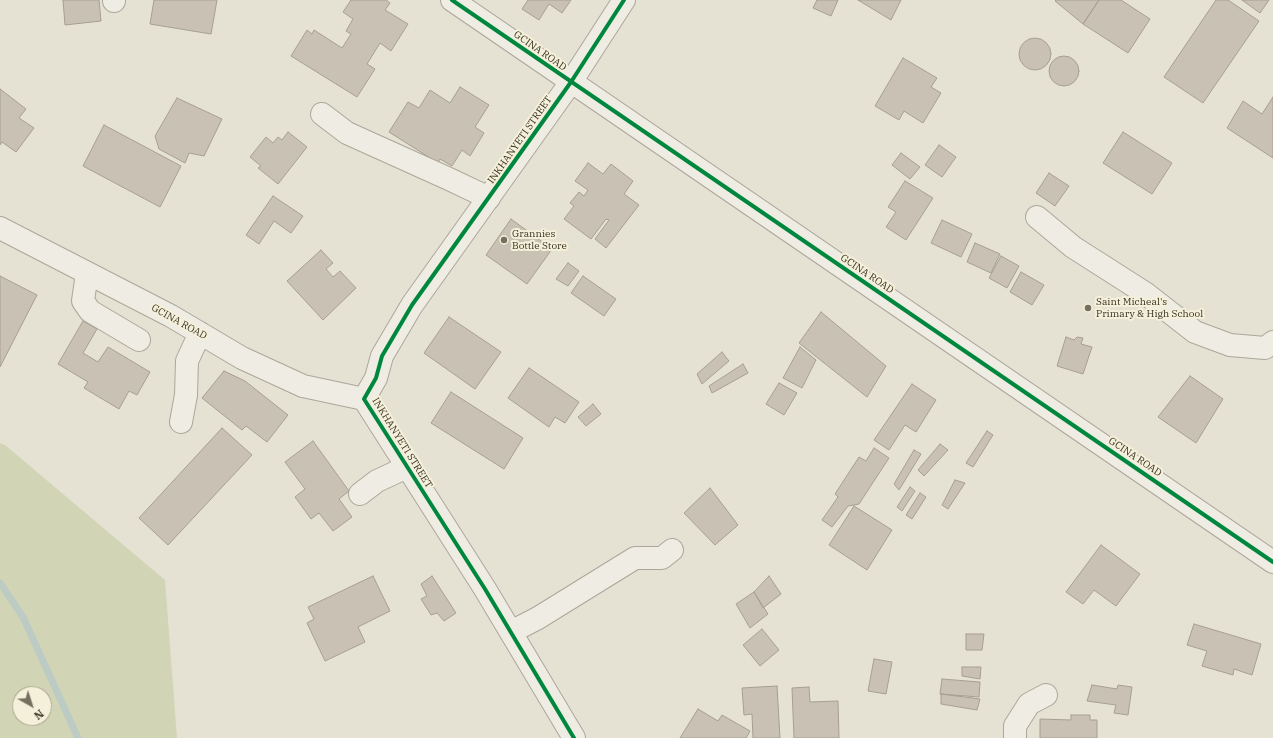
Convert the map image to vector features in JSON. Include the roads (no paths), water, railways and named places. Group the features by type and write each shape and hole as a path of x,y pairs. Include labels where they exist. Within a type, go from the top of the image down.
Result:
{"street":[{"name":"GCINA ROAD","path":"452,0 1273,562"},
{"name":"INKHANYETI STREET","path":"574,738 485,589 364,399 376,378 382,356 412,305 571,82 624,0"},
{"path":"322,114 347,133 489,198"},
{"path":"1037,217 1073,247 1145,294 1196,332 1230,345 1265,348 1273,342"},
{"name":"GCINA ROAD","path":"0,228 170,316 242,358 303,386 364,399"},
{"path":"87,274 83,301 90,311 139,340"},
{"path":"181,422 186,395 187,361 200,333"},
{"path":"360,494 377,481 407,467"},
{"path":"511,632 538,618 636,558 662,558 672,550"},
{"path":"1014,738 1015,726 1029,704 1046,695"}],"waterway":[{"path":"0,583 23,617 78,738"}],"place":[{"name":"Grannies Bottle Store","path":"504,240"},
{"name":"Saint Micheal's Primary & High School","path":"1088,308"}]}
